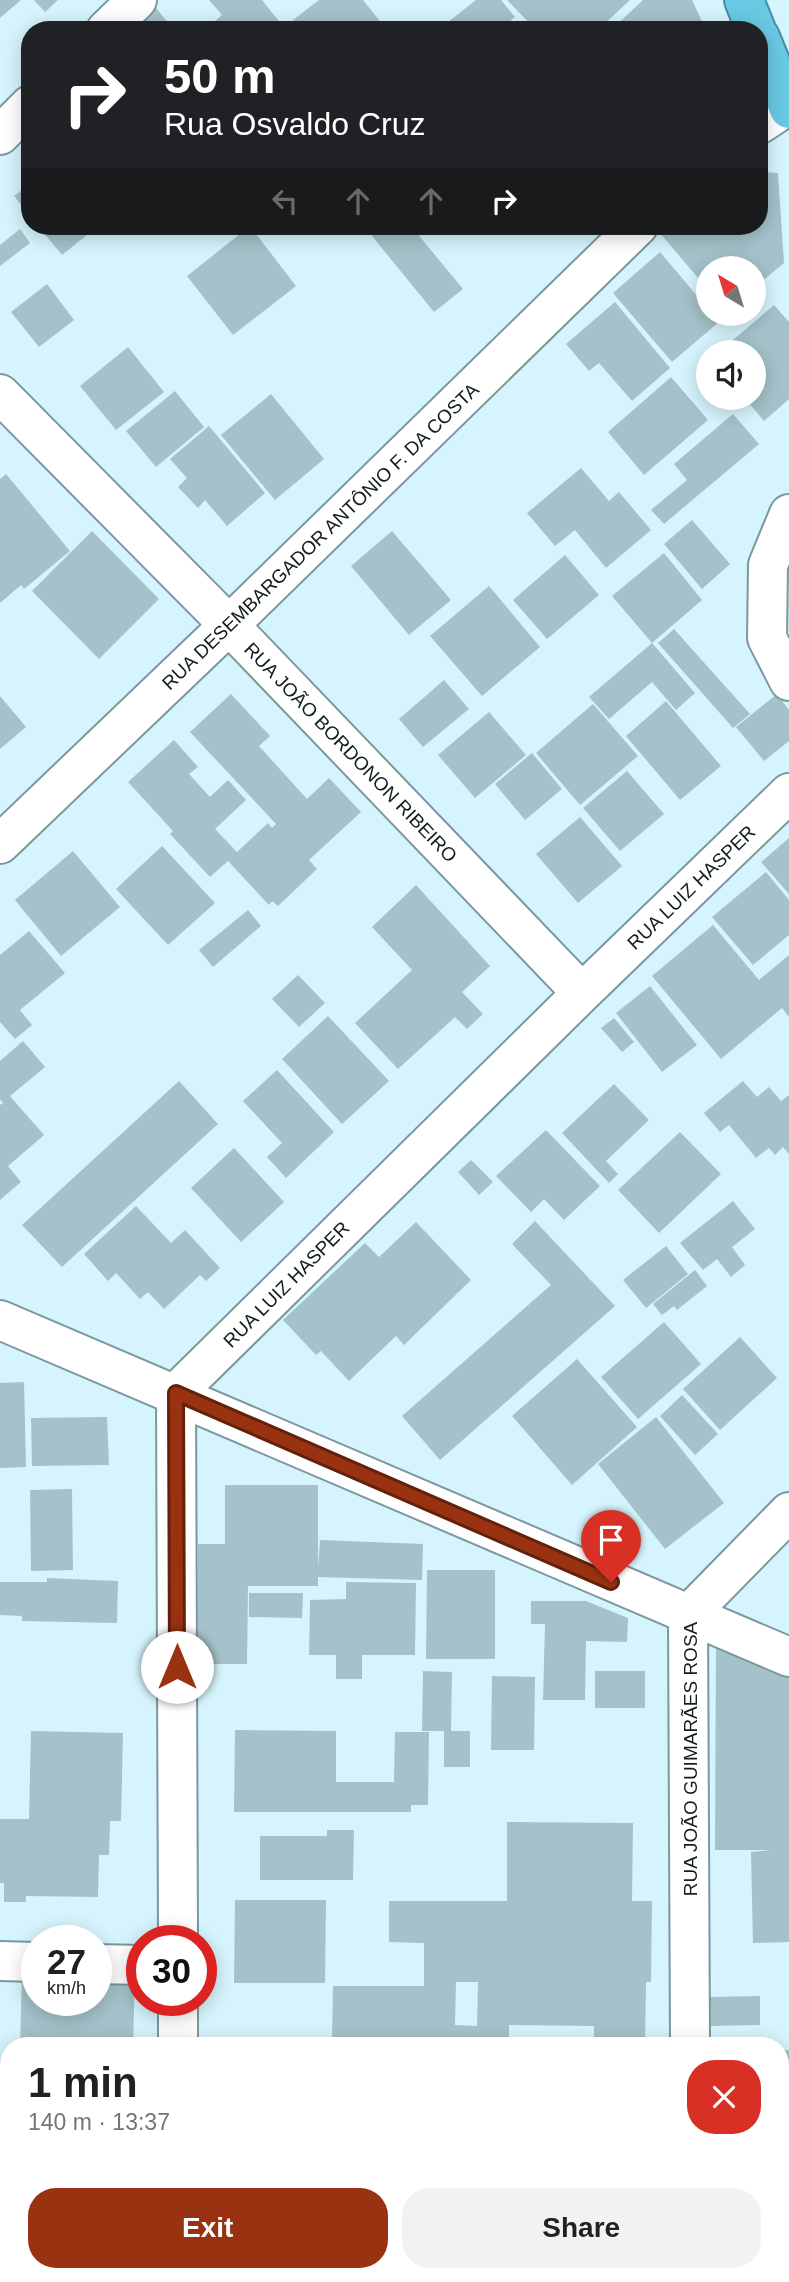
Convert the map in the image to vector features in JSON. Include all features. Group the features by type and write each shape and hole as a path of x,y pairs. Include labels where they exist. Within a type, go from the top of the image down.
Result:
{"highway":[{"path":"744,0 753,21"},
{"path":"768,65 781,111"}],"street":[{"path":"115,21 136,0"},
{"path":"0,135 21,115"},
{"name":"RUA DESEMBARGADOR ANTÔNIO F. DA COSTA","path":"0,844 629,235"},
{"name":"RUA JOÃO BORDONON RIBEIRO","path":"0,394 229,625 582,993"},
{"path":"789,514 768,565 767,638 789,681"},
{"name":"RUA LUIZ HASPER","path":"176,1393 789,793"},
{"path":"0,1320 789,1657"},
{"path":"176,1393 178,1925"},
{"name":"RUA JOÃO GUIMARÃES ROSA","path":"690,2037 688,1615 789,1512"},
{"path":"0,1961 21,1962"},
{"path":"178,2016 178,2037"}],"building":[{"path":"0,0 21,0 0,18"},
{"path":"34,0 58,0 45,12"},
{"path":"209,0 262,0 279,21 215,21 222,15"},
{"path":"319,0 363,0 380,21 294,21"},
{"path":"476,0 501,0 515,17 510,21 449,21"},
{"path":"507,0 630,0 608,21 527,21"},
{"path":"643,0 692,0 702,21 621,21"},
{"path":"156,8 167,21 140,21"},
{"path":"768,172 778,173 784,263 766,278 766,256 696,256 696,276 662,235 768,235"},
{"path":"21,191 21,205 14,196"},
{"path":"20,229 21,235 24,235 30,243 0,266 0,245"},
{"path":"45,235 87,235 62,255"},
{"path":"239,235 257,235 296,286 233,335 187,276"},
{"path":"418,235 463,289 434,312 372,236"},
{"path":"660,252 696,295 696,326 714,326 672,362 613,293"},
{"path":"47,284 74,320 39,347 11,312"},
{"path":"615,302 670,368 632,401 599,363 589,371 566,344"},
{"path":"774,305 789,322 789,399 764,421 755,410 766,410 766,340 733,340 749,326 766,326 766,312"},
{"path":"128,347 164,392 116,430 80,386"},
{"path":"671,377 696,406 696,410 699,410 708,420 644,475 608,432"},
{"path":"175,391 204,427 156,467 126,431"},
{"path":"271,394 324,459 275,500 221,435"},
{"path":"733,414 759,444 664,524 651,510 687,480 674,464"},
{"path":"209,426 265,493 227,526 205,500 198,508 178,487 187,478 170,459"},
{"path":"581,468 609,501 619,492 651,530 606,568 575,530 555,546 527,513"},
{"path":"6,474 70,551 24,589 21,585 0,603 0,479"},
{"path":"692,520 730,564 702,589 664,544"},
{"path":"92,531 159,599 99,659 32,591"},
{"path":"392,531 451,600 409,635 351,566"},
{"path":"664,553 702,600 652,643 612,596"},
{"path":"565,555 599,595 547,639 513,600"},
{"path":"489,586 540,647 482,696 430,636"},
{"path":"674,629 750,714 733,728 658,643"},
{"path":"652,643 695,693 676,710 652,682 609,719 589,697"},
{"path":"444,680 469,709 423,747 399,719"},
{"path":"231,694 270,736 259,746 307,799 329,778 361,812 309,860 317,869 278,906 272,901 269,905 228,861 210,877 170,834 173,831 128,782 174,740 198,767 189,774 210,797 228,780 246,800 215,829 237,852 268,823 272,828 276,824 190,732"},
{"path":"777,694 789,710 789,741 764,761 736,727"},
{"path":"0,696 26,727 0,749"},
{"path":"666,701 721,766 680,800 626,736"},
{"path":"593,704 638,756 580,805 536,753"},
{"path":"489,712 526,755 475,798 438,755"},
{"path":"532,753 562,789 525,820 495,784"},
{"path":"627,771 664,814 620,851 583,808"},
{"path":"580,817 622,866 578,903 536,854"},
{"path":"789,838 789,894 761,862"},
{"path":"162,846 215,903 168,945 116,889"},
{"path":"73,851 120,907 61,956 15,900"},
{"path":"766,872 789,900 789,935 753,965 712,917"},
{"path":"416,885 490,966 462,992 483,1014 467,1029 455,1017 398,1069 355,1023 412,970 372,927"},
{"path":"248,910 261,926 213,967 199,950"},
{"path":"713,925 759,980 789,955 789,1017 782,1008 721,1059 652,976"},
{"path":"29,931 65,973 20,1010 32,1025 15,1039 0,1022 0,955"},
{"path":"298,975 325,1003 299,1027 272,999"},
{"path":"650,986 697,1045 662,1072 616,1013"},
{"path":"328,1016 389,1081 342,1124 282,1059"},
{"path":"614,1018 634,1042 622,1052 601,1028"},
{"path":"23,1041 45,1067 10,1096 44,1135 8,1166 21,1182 0,1200 0,1105 3,1103 0,1099 0,1061"},
{"path":"277,1070 334,1132 286,1178 267,1157 282,1143 243,1101"},
{"path":"179,1081 218,1124 62,1267 22,1225"},
{"path":"743,1081 757,1097 769,1087 781,1101 789,1095 789,1154 783,1147 775,1155 769,1148 756,1158 729,1125 720,1132 704,1113"},
{"path":"614,1084 649,1120 606,1161 618,1174 609,1183 562,1133"},
{"path":"546,1130 600,1186 564,1220 544,1199 531,1212 496,1176"},
{"path":"680,1132 721,1174 659,1233 618,1190"},
{"path":"234,1148 284,1202 241,1242 191,1188"},
{"path":"471,1160 493,1182 479,1195 458,1172"},
{"path":"733,1201 755,1229 732,1247 745,1265 731,1277 717,1259 703,1270 680,1243"},
{"path":"136,1206 171,1243 185,1230 220,1268 206,1281 200,1275 164,1309 148,1292 140,1299 116,1273 108,1281 84,1254"},
{"path":"535,1221 615,1306 440,1460 402,1416 551,1285 512,1244"},
{"path":"416,1222 471,1280 404,1345 396,1336 349,1381 321,1351 316,1355 283,1320 365,1243 379,1257"},
{"path":"666,1246 688,1274 646,1308 623,1280"},
{"path":"695,1270 707,1286 677,1310 674,1306 662,1315 653,1304"},
{"path":"664,1322 701,1364 638,1419 601,1377"},
{"path":"740,1337 777,1378 720,1430 683,1389"},
{"path":"577,1359 637,1427 572,1485 512,1416"},
{"path":"24,1382 26,1467 0,1468 0,1383"},
{"path":"682,1395 718,1434 695,1455 660,1416"},
{"path":"107,1417 109,1465 32,1466 31,1418"},
{"path":"656,1417 724,1503 665,1549 598,1464"},
{"path":"225,1485 318,1485 318,1568 320,1540 423,1544 422,1580 318,1577 318,1586 248,1586 247,1664 197,1664 198,1544 225,1544"},
{"path":"72,1489 73,1570 31,1571 30,1490"},
{"path":"427,1570 495,1570 495,1659 426,1659"},
{"path":"47,1578 118,1581 117,1623 22,1621 22,1616 0,1615 0,1582 47,1582"},
{"path":"346,1582 416,1583 415,1655 362,1655 362,1679 336,1679 336,1655 309,1655 310,1600 346,1599"},
{"path":"249,1593 303,1593 302,1618 249,1617"},
{"path":"531,1601 586,1601 628,1618 627,1642 586,1641 585,1700 543,1700 545,1624 531,1624"},
{"path":"716,1634 789,1665 789,1942 753,1943 751,1852 771,1850 715,1850"},
{"path":"423,1671 452,1672 451,1731 470,1731 470,1767 444,1767 444,1731 422,1731"},
{"path":"595,1671 645,1671 645,1708 595,1708"},
{"path":"492,1676 535,1677 534,1750 491,1750"},
{"path":"235,1730 336,1731 336,1782 394,1782 395,1732 429,1732 428,1805 411,1805 411,1812 234,1812"},
{"path":"31,1731 123,1733 121,1821 110,1821 109,1855 99,1855 98,1897 26,1896 26,1902 4,1902 4,1883 0,1883 0,1819 29,1819"},
{"path":"507,1822 633,1823 632,1901 652,1901 651,1982 646,1982 645,2037 594,2037 594,2026 509,2025 509,2037 332,2037 333,1986 424,1986 424,1943 389,1942 389,1901 507,1901","holes":["456,1982 478,1982 477,2026 455,2025"]},
{"path":"327,1830 354,1830 353,1880 260,1880 260,1836 327,1836"},
{"path":"235,1900 326,1900 325,1983 234,1983"},
{"path":"112,1972 126,1973 126,2016 134,2016 133,2037 20,2037 21,2008 21,2016 112,2016"},
{"path":"760,1996 760,2025 709,2026 709,1997"}],"route":[{"path":"177,1667 176,1393 611,1582"}]}
